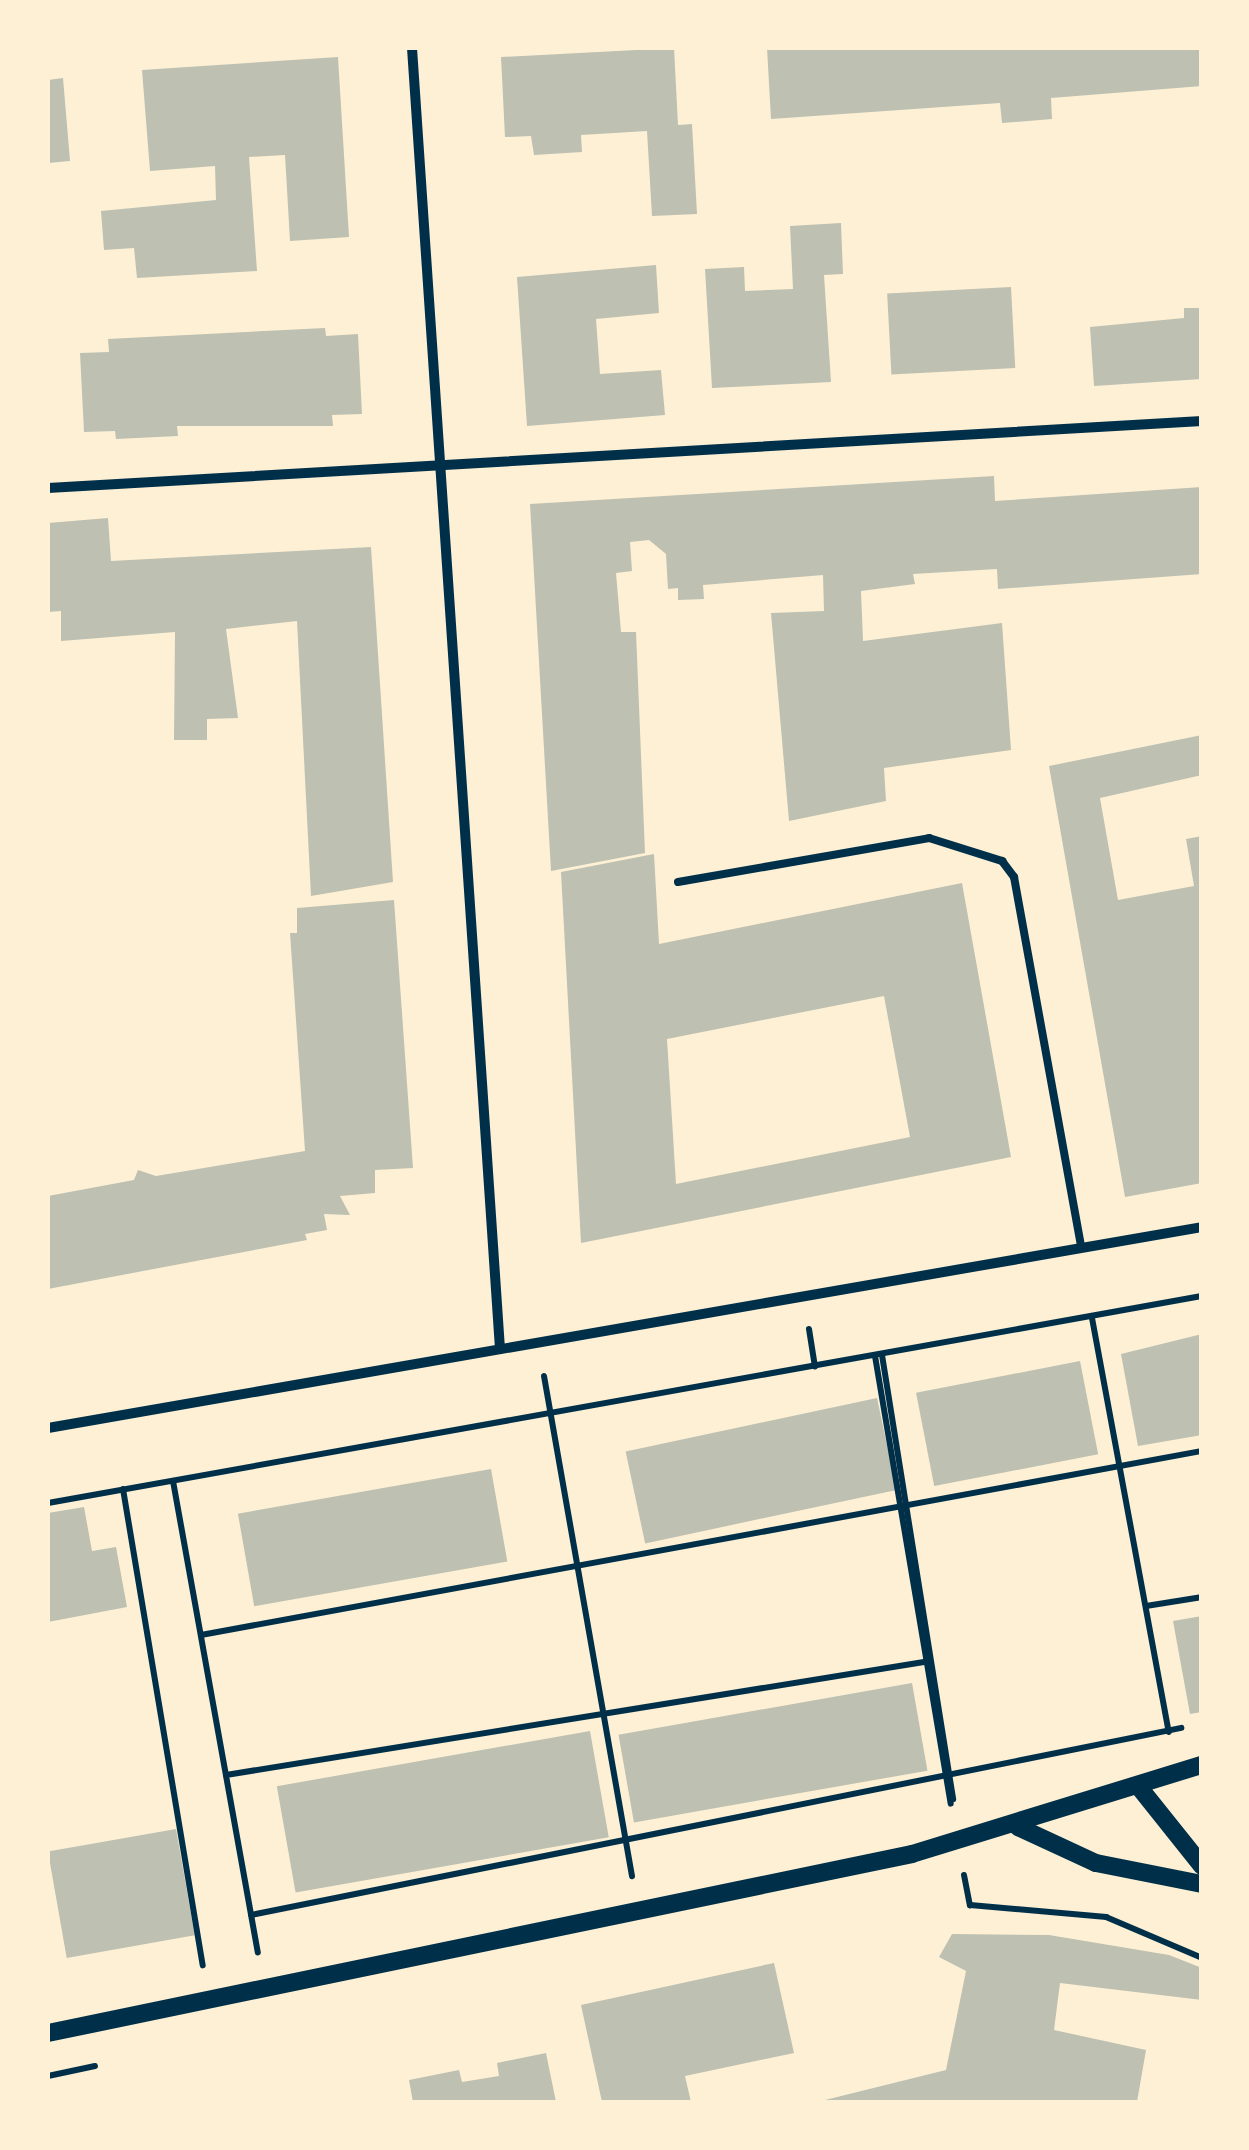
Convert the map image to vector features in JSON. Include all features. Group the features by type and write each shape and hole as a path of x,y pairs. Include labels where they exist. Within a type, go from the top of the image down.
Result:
{"street":[{"path":"414,48 500,1349"},
{"path":"48,488 1202,421"},
{"path":"48,1428 1202,1227"},
{"path":"48,2033 639,1911 1018,1827 1202,1765"},
{"path":"1139,1786 1202,1866"},
{"path":"1018,1827 1096,1863 1202,1884"}],"lane":[{"path":"678,882 929,838 1002,861 1014,877 1081,1247"}],"path":[{"path":"48,1502 1202,1296"},
{"path":"1092,1318 1168,1732"},
{"path":"538,1343 639,1911"},
{"path":"878,1356 953,1820"},
{"path":"200,1635 1202,1451"},
{"path":"173,1481 264,1987"},
{"path":"123,1489 206,1950"},
{"path":"903,1507 924,1662 948,1776"},
{"path":"1146,1606 1202,1597"},
{"path":"226,1775 924,1662"},
{"path":"251,1914 1202,1723"},
{"path":"962,1870 970,1905 1106,1917 1202,1958"}],"building":[{"path":"674,48 678,125 692,124 697,214 652,216 647,131 581,135 582,152 534,155 531,136 505,137 501,57"},
{"path":"767,48 1202,48 1202,86 1051,98 1052,119 1002,123 1000,103 771,119"},
{"path":"338,57 349,237 290,241 285,155 249,157 257,271 137,278 134,248 104,250 101,211 216,200 215,166 150,171 142,70"},
{"path":"63,78 70,161 48,163 48,80"},
{"path":"841,223 843,274 824,275 831,382 712,388 705,269 744,267 745,291 793,289 790,226"},
{"path":"656,265 659,313 596,319 600,374 661,370 665,415 527,426 517,277"},
{"path":"1011,287 1015,368 891,374 887,293"},
{"path":"1184,308 1202,308 1202,379 1094,386 1090,327 1184,318"},
{"path":"325,328 326,336 358,334 362,414 332,415 333,426 177,426 178,436 116,439 115,431 84,432 80,353 109,352 108,339"},
{"path":"994,476 995,501 1202,487 1202,574 998,589 997,569 913,574 915,584 861,591 863,641 1002,623 1011,750 884,768 886,801 789,821 771,613 824,611 823,575 703,585 704,599 678,600 678,588 668,589 666,554 649,540 630,542 632,571 616,573 621,632 636,632 645,853 551,871 530,504"},
{"path":"108,518 111,561 371,547 393,882 311,896 297,621 226,629 238,718 207,719 207,740 174,740 175,632 61,641 61,611 48,612 48,523"},
{"path":"1202,735 1202,775 1100,798 1118,900 1194,886 1186,839 1202,836 1202,1183 1125,1197 1049,766"},
{"path":"654,854 659,944 962,883 1011,1157 581,1243 561,872","holes":["884,996 910,1137 676,1184 667,1039"]},
{"path":"394,900 413,1168 375,1170 375,1193 340,1196 350,1215 324,1214 327,1230 305,1234 307,1240 48,1289 48,1196 134,1180 138,1170 156,1176 305,1151 290,933 297,933 297,908"},
{"path":"1202,1334 1202,1435 1138,1446 1121,1354"},
{"path":"1080,1361 1098,1454 934,1486 916,1393"},
{"path":"877,1398 897,1490 645,1543 626,1451"},
{"path":"491,1469 507,1562 254,1606 238,1514"},
{"path":"84,1507 92,1551 116,1547 127,1607 48,1622 48,1513"},
{"path":"1202,1616 1202,1712 1190,1714 1173,1621"},
{"path":"912,1683 927,1771 634,1822 619,1735"},
{"path":"590,1731 609,1837 296,1893 277,1786"},
{"path":"176,1829 195,1935 67,1958 48,1852"},
{"path":"952,1934 1049,1935 1169,1955 1202,1968 1202,2000 1060,1983 1054,2030 1146,2050 1137,2102 817,2102 946,2070 966,1971 939,1957"},
{"path":"774,1963 794,2053 685,2076 691,2102 602,2102 581,2005"},
{"path":"546,2053 556,2102 413,2102 409,2080 459,2070 462,2082 499,2076 497,2063"}]}
